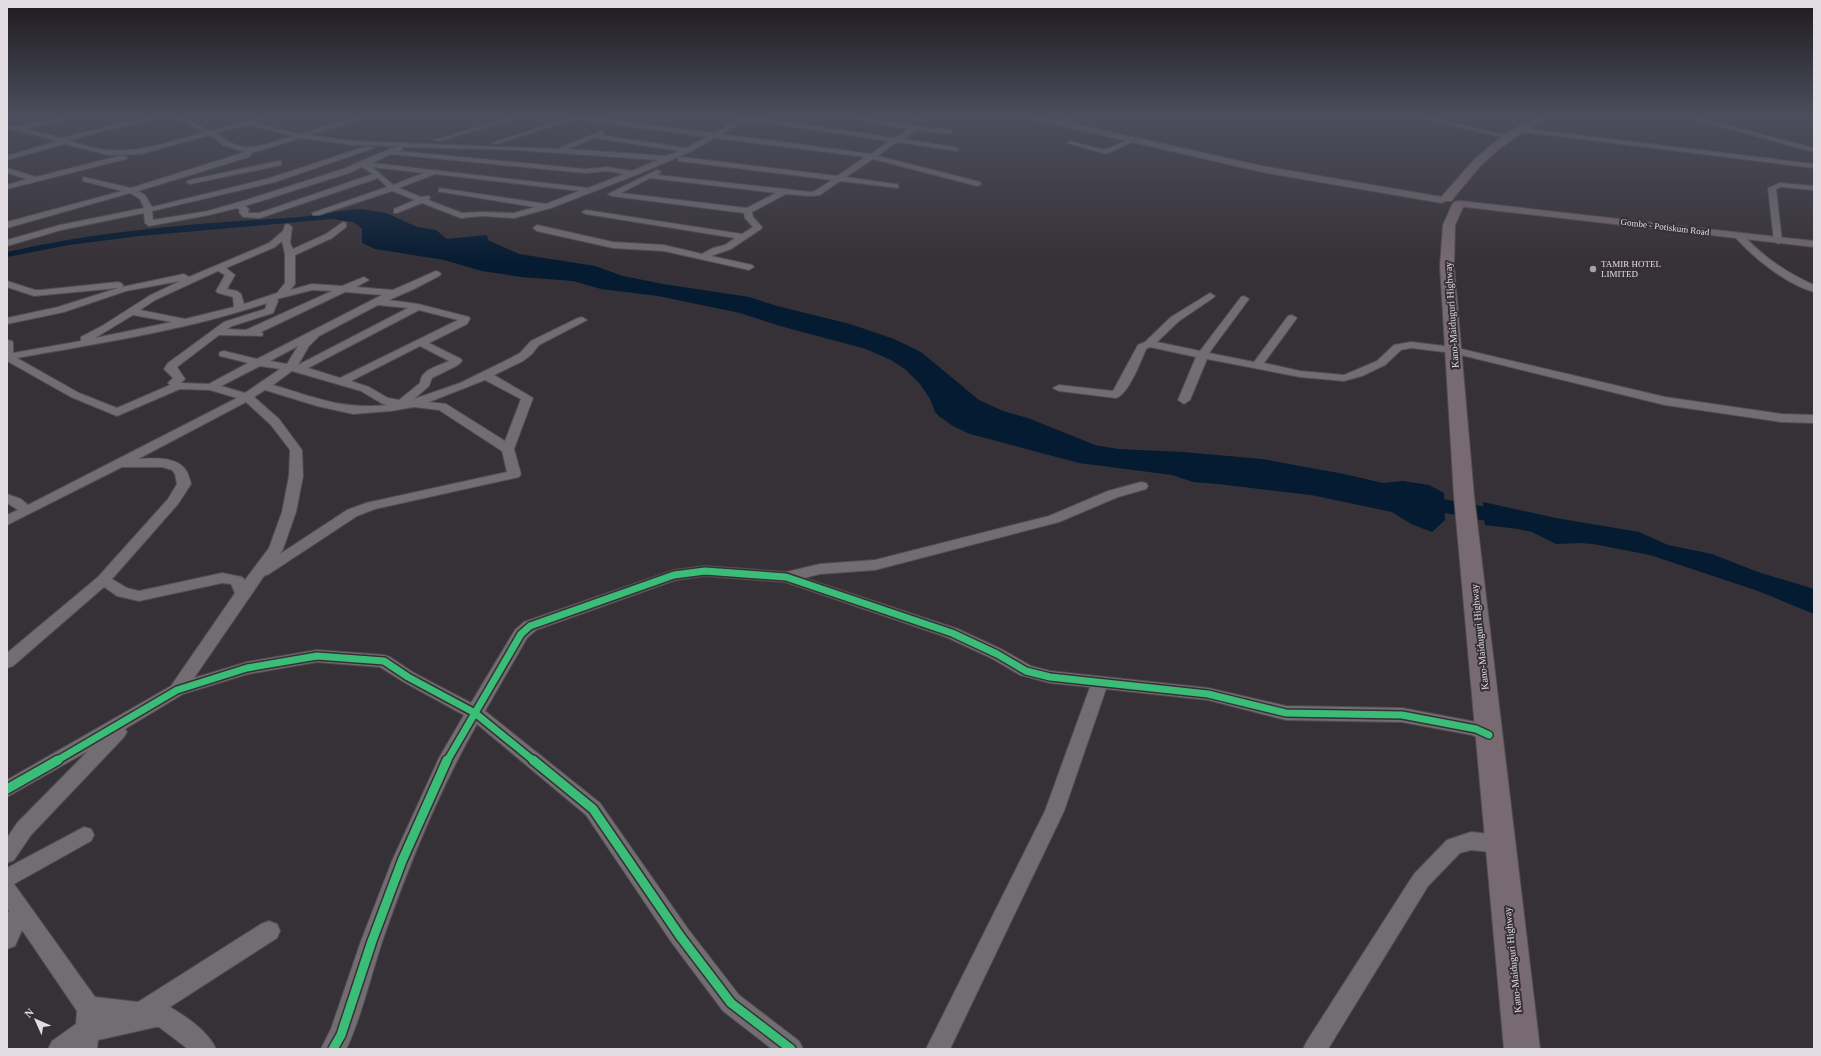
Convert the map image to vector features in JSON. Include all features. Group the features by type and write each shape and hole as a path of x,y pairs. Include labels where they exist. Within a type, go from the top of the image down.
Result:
{"highway":[{"name":"Kano-Maiduguri Highway","path":"1477,164 1462,182 1453,202 1449,225 1447,266 1464,496 1522,1049"}],"main road":[{"name":"Gombe - Potiskum Road","path":"1241,164 1453,202 1814,244"}],"street":[{"path":"7,187 95,164"},
{"path":"7,243 96,214 130,191 215,164"},
{"path":"190,182 272,164"},
{"path":"7,226 96,214 148,210 290,174 317,164"},
{"path":"86,179 130,191 144,198 148,210 149,223 209,213 300,186 362,164"},
{"path":"363,164 379,175 392,188 461,216 482,214 514,216 548,206 654,164"},
{"path":"365,164 591,190"},
{"path":"516,164 575,170 607,169 633,173"},
{"path":"524,202 578,180 591,170 594,164"},
{"path":"672,164 612,194 748,211 783,192"},
{"path":"718,164 894,186"},
{"path":"648,176 812,194 817,193 859,164"},
{"path":"902,164 977,184"},
{"path":"1800,164 1814,166"},
{"path":"7,170 36,180"},
{"path":"316,213 392,188 434,172"},
{"path":"182,174 190,182 195,199 209,213"},
{"path":"237,205 245,209 243,212 246,215 260,216 379,175"},
{"path":"397,211 471,176"},
{"path":"1778,241 1772,188 1780,185 1814,188"},
{"path":"442,190 548,206"},
{"path":"704,256 716,250 728,247 758,227 749,218 748,211"},
{"path":"586,212 745,237"},
{"path":"290,254 328,236 343,225"},
{"path":"64,348 91,337 152,298 213,269 272,245 288,228 286,243 290,254 290,284 276,297 268,311 228,324 172,365 170,368 179,378 174,383 178,386"},
{"path":"537,228 613,245 664,248 749,267"},
{"path":"7,231 27,237"},
{"path":"1739,236 1750,250 1800,283 1814,289"},
{"path":"7,321 60,310 124,290 213,269 225,270 230,275 221,291 234,293 238,296 239,309"},
{"path":"211,388 376,302 411,287 436,274"},
{"path":"7,284 41,294 170,280"},
{"path":"249,333 364,280"},
{"path":"7,357 141,333 239,309 276,297 312,288 394,293"},
{"path":"1059,388 1116,395 1120,391 1142,347 1149,344 1175,319 1210,296"},
{"path":"1184,400 1203,354 1244,299"},
{"path":"341,382 463,322 466,319 398,303 376,302"},
{"path":"7,521 247,397 295,368 418,307"},
{"path":"130,311 186,322"},
{"path":"1257,365 1292,318"},
{"path":"265,386 353,410 388,408 427,399 485,375 521,357 531,350 535,343 582,320"},
{"path":"219,332 266,334"},
{"path":"295,368 305,344 314,335"},
{"path":"404,404 425,384 426,378 429,375 453,364 457,360 426,347 422,343 424,340"},
{"path":"7,357 8,343"},
{"path":"1149,344 1300,374 1344,378 1358,374 1381,363 1398,347 1411,345 1453,350 1665,401 1781,418 1814,419"},
{"path":"224,354 260,363 295,368 366,390 385,401 442,407 508,449"},
{"path":"7,357 75,395 117,412 178,386 211,388 247,397 275,422 296,450 296,476 289,512 276,549 243,593 176,690"},
{"path":"254,578 352,513 371,506 514,474 508,449 527,398 485,375"},
{"path":"7,662 103,580 173,501 184,484 181,472 175,466 157,462 120,463"},
{"path":"786,577 820,569 875,565 1054,519 1113,494 1141,486"},
{"path":"7,498 16,502 27,510"},
{"path":"333,1049 341,1034 372,941 402,861 448,758 520,634 530,626 674,575 705,571 786,577 952,632 997,654 1026,671 1050,677 1208,694 1286,713 1402,716 1439,721 1476,729 1489,735"},
{"path":"103,580 122,592 139,596 222,578 237,580 243,593"},
{"path":"7,789 136,715 176,690 247,668 317,656 384,661 408,677 475,713 593,809 630,865 732,1003 791,1049"},
{"path":"938,1049 1054,811 1100,683"},
{"path":"7,854 24,829 107,742 136,715"},
{"path":"7,878 84,835"},
{"path":"1315,1049 1421,880 1454,846 1471,841 1500,844"},
{"path":"7,891 90,1008 87,1040"},
{"path":"7,939 20,909"},
{"path":"60,1049 152,1014 269,931"},
{"path":"90,1008 152,1014 196,1040 204,1049"}],"water":[{"path":"361,209 386,213 417,227 436,230 447,239 487,235 488,240 519,254 595,266 623,276 663,284 749,297 777,306 850,324 894,339 921,352 979,400 1003,411 1028,418 1095,445 1118,449 1183,452 1262,459 1344,474 1383,483 1403,481 1429,485 1444,493 1445,520 1432,532 1411,524 1392,512 1311,495 1193,482 1172,475 1079,463 970,434 953,426 935,412 930,399 920,384 906,370 891,360 866,349 780,326 740,313 658,296 601,289 573,281 521,277 482,271 444,260 375,249 362,243 362,229 353,222 332,219 140,236 69,245 7,257 7,252 43,244 116,233 153,228 300,217"},
{"path":"1483,502 1556,518 1639,532 1668,545 1712,554 1758,572 1814,589 1814,614 1758,591 1650,555 1593,544 1556,544 1532,532 1485,525"}],"waterway":[{"path":"1412,500 1517,520"}],"cycle path":[{"path":"333,1049 341,1035 372,941 402,861 448,758 521,634 530,626 674,575 705,571 786,577 952,633 997,654 1026,671 1050,677 1208,694 1286,713 1402,715 1476,729 1489,735"},
{"path":"7,789 177,690 247,668 317,656 384,661 408,677 475,713 593,809 680,936 731,1003 791,1049"}],"place":[{"name":"TAMIR HOTEL LIMITED","path":"1593,269"}]}
